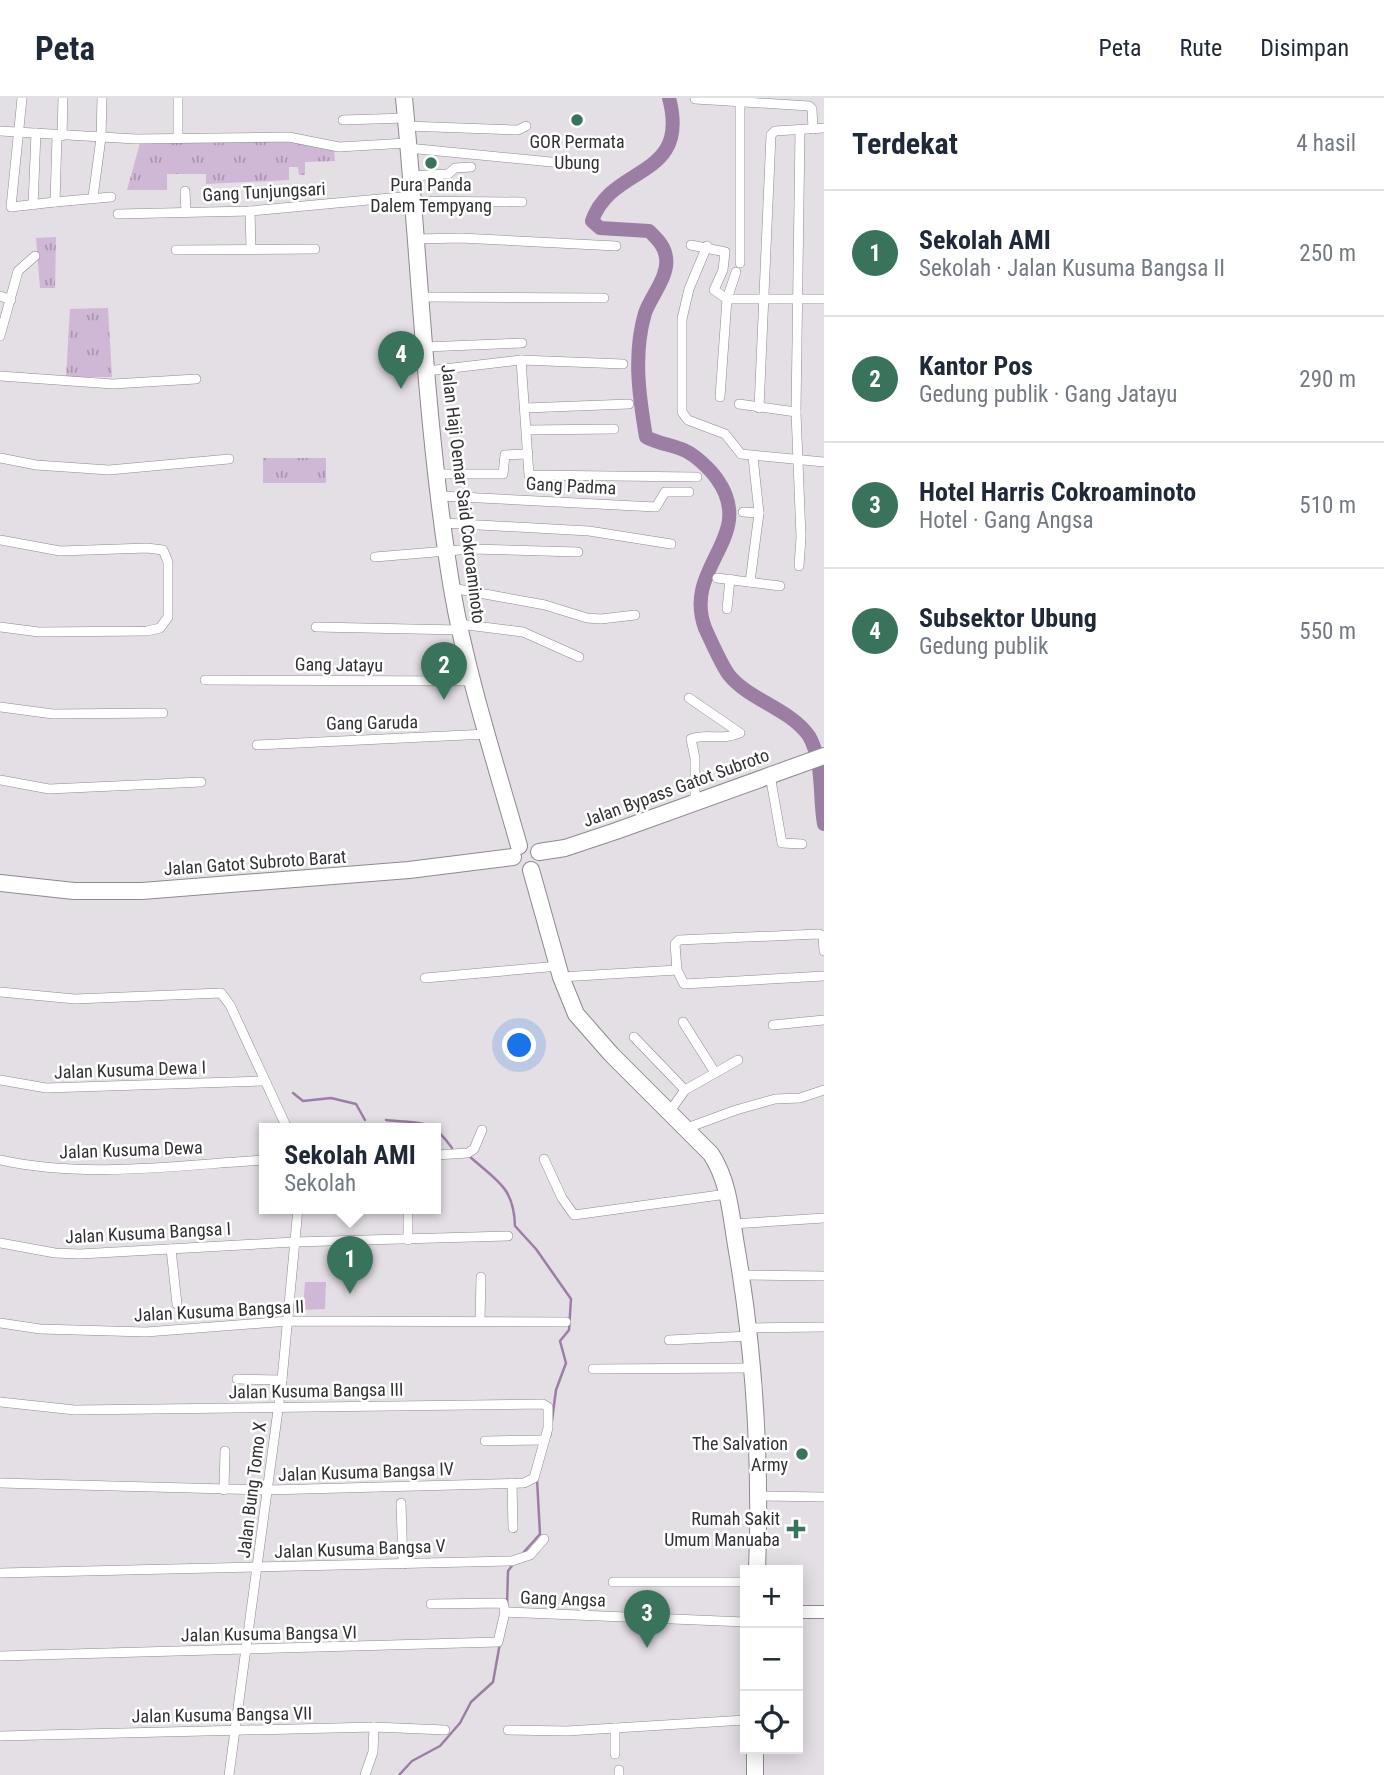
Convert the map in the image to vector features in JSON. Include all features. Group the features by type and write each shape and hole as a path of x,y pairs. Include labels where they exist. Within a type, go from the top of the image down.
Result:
{"highway":[{"name":"Jalan Haji Oemar Said Cokroaminoto","path":"404,98 427,371 452,589 472,681 516,851"},
{"name":"Jalan Bypass Gatot Subroto","path":"539,852 565,848 824,756"},
{"path":"533,845 539,852 540,860 531,870 519,869 516,851 533,845"},
{"name":"Jalan Gatot Subroto Barat","path":"0,883 74,891 142,891 409,870 516,851"},
{"path":"531,870 560,971 583,1024 687,1128 718,1165 727,1194 749,1332 759,1496 757,1565"},
{"path":"755,1754 755,1775"}],"street":[{"path":"22,98 11,207 111,197"},
{"path":"55,202 62,98"},
{"path":"93,197 101,138 102,98"},
{"path":"178,98 178,138"},
{"path":"695,99 809,106 813,109 813,128"},
{"path":"720,397 727,299 738,268 740,101"},
{"path":"343,120 518,130 526,126"},
{"path":"759,408 771,135 775,131 824,128"},
{"path":"0,131 101,138 289,137 340,146 407,146 592,166"},
{"path":"799,566 801,537 796,412 800,131"},
{"path":"33,205 36,134"},
{"path":"410,176 447,174 455,168 471,167"},
{"path":"186,191 186,212"},
{"name":"Gang Tunjungsari","path":"118,214 250,211 412,199 522,202"},
{"path":"250,211 251,249"},
{"path":"416,239 461,238 615,246"},
{"path":"691,245 724,251 723,270 714,292 727,299 824,299"},
{"path":"707,246 689,289 682,318 682,412 688,419 725,434 741,454 824,462"},
{"path":"176,250 315,249"},
{"path":"0,336 18,271 35,256"},
{"path":"0,296 10,300"},
{"path":"420,297 604,298"},
{"path":"425,347 522,343"},
{"path":"427,371 521,360 623,364"},
{"path":"521,360 529,475 697,477"},
{"path":"0,376 101,384 196,379"},
{"path":"525,408 629,404"},
{"path":"739,404 796,412"},
{"path":"527,430 614,429"},
{"path":"438,474 503,474 505,456 528,454"},
{"path":"750,582 759,513 754,457"},
{"path":"0,458 36,465 109,470 229,459"},
{"name":"Gang Padma","path":"441,496 656,507 665,492 689,492"},
{"path":"743,512 759,513"},
{"path":"444,523 589,531 671,544"},
{"path":"0,540 60,551 158,548 166,555 168,571 168,617 160,628 108,633 39,632 0,627"},
{"path":"375,557 471,549 578,552"},
{"path":"717,578 780,586"},
{"path":"727,609 730,579"},
{"path":"452,589 545,605 601,620 635,615"},
{"path":"316,627 460,627 523,632 579,657"},
{"name":"Gang Jatayu","path":"205,680 472,681"},
{"path":"689,698 740,732 721,739 702,736 691,739 695,758 695,803"},
{"path":"0,707 53,714 163,713"},
{"name":"Gang Garuda","path":"257,745 487,734"},
{"path":"770,775 782,843 802,844"},
{"path":"0,780 48,789 201,782"},
{"path":"824,951 823,936 819,934 679,940 676,944 677,970 684,985 824,976"},
{"path":"425,978 560,971 677,970"},
{"path":"0,992 75,999 221,993 230,1005 284,1123"},
{"path":"773,1026 824,1020"},
{"path":"683,1022 714,1071"},
{"path":"634,1037 685,1090"},
{"path":"670,1111 685,1090 714,1071 738,1060"},
{"name":"Jalan Kusuma Dewa I","path":"0,1080 46,1088 263,1081"},
{"path":"687,1128 749,1106 778,1098 800,1098 824,1090"},
{"path":"441,1155 468,1153 474,1149 482,1130"},
{"path":"544,1159 562,1198 575,1215 727,1194"},
{"name":"Jalan Kusuma Dewa","path":"0,1160 82,1169 259,1160"},
{"name":"Jalan Bung Tomo X","path":"229,1775 248,1650 282,1380 297,1214"},
{"path":"408,1214 408,1240"},
{"path":"732,1224 824,1218"},
{"name":"Jalan Kusuma Bangsa I","path":"0,1243 55,1254 294,1242 508,1236"},
{"path":"171,1249 177,1304"},
{"path":"742,1275 824,1276"},
{"path":"480,1321 481,1277"},
{"name":"Jalan Kusuma Bangsa II","path":"0,1323 40,1329 146,1332 289,1321 566,1322"},
{"path":"669,1340 824,1327"},
{"path":"593,1368 752,1368"},
{"path":"237,1379 282,1380"},
{"name":"Jalan Kusuma Bangsa III","path":"0,1402 75,1410 543,1404 548,1407 550,1419 545,1440 534,1478 524,1483"},
{"path":"485,1441 545,1440"},
{"path":"224,1490 225,1451"},
{"name":"Jalan Kusuma Bangsa IV","path":"0,1483 268,1490 524,1483"},
{"path":"512,1483 513,1528"},
{"path":"759,1496 824,1497"},
{"path":"401,1503 403,1564"},
{"name":"Jalan Kusuma Bangsa V","path":"0,1573 515,1560 530,1555 544,1539"},
{"path":"613,1582 740,1582"},
{"name":"Gang Angsa","path":"431,1604 740,1622"},
{"name":"Jalan Kusuma Bangsa VI","path":"0,1656 495,1644 500,1636 505,1608"},
{"path":"803,1612 824,1612"},
{"path":"508,1731 740,1720"},
{"path":"365,1775 373,1752 374,1727"},
{"name":"Jalan Kusuma Bangsa VII","path":"0,1735 374,1727 445,1730"},
{"path":"615,1728 615,1754"}],"green space":[{"path":"289,139 334,148 335,161 305,162 305,175 299,175 298,167 289,167 289,180 206,184 206,174 167,174 167,190 127,190 140,143"},
{"path":"56,237 55,288 40,288 36,238"},
{"path":"108,308 112,377 66,377 70,309"},
{"path":"263,458 326,458 326,483 263,483"},
{"path":"305,1282 326,1282 325,1309 303,1310"}],"waterway":[{"path":"669,98 673,124 669,144 659,158 646,169 615,189 602,203 592,221 600,228 649,231 664,250 665,272 645,313 639,344 639,391 646,437 694,456 714,475 727,500 729,518 725,535 703,587 701,606 705,628 729,675 737,684 791,718 809,736 819,768 824,824"},
{"path":"293,1093 303,1101 331,1098 356,1104 365,1120"},
{"path":"386,1120 420,1123"},
{"path":"441,1135 452,1148"},
{"path":"469,1156 496,1179 507,1193 515,1226 536,1249 571,1299 569,1330 560,1341 566,1363 556,1390 550,1436"},
{"path":"523,1553 540,1534 537,1479"},
{"path":"507,1606 508,1571 514,1563"},
{"path":"399,1775 412,1761 440,1746 460,1723 471,1702 493,1682 500,1643"}],"place":[{"name":"GOR Permata Ubung","path":"577,120"},
{"name":"Pura Panda Dalem Tempyang","path":"431,163"},
{"name":"Subsektor Ubung","path":"401,389"},
{"name":"Kantor Pos","path":"444,700"},
{"name":"Sekolah AMI","path":"350,1294"},
{"name":"The Salvation Army","path":"802,1454"},
{"name":"Rumah Sakit Umum Manuaba","path":"796,1529"},
{"name":"Hotel Harris Cokroaminoto","path":"647,1648"}]}
